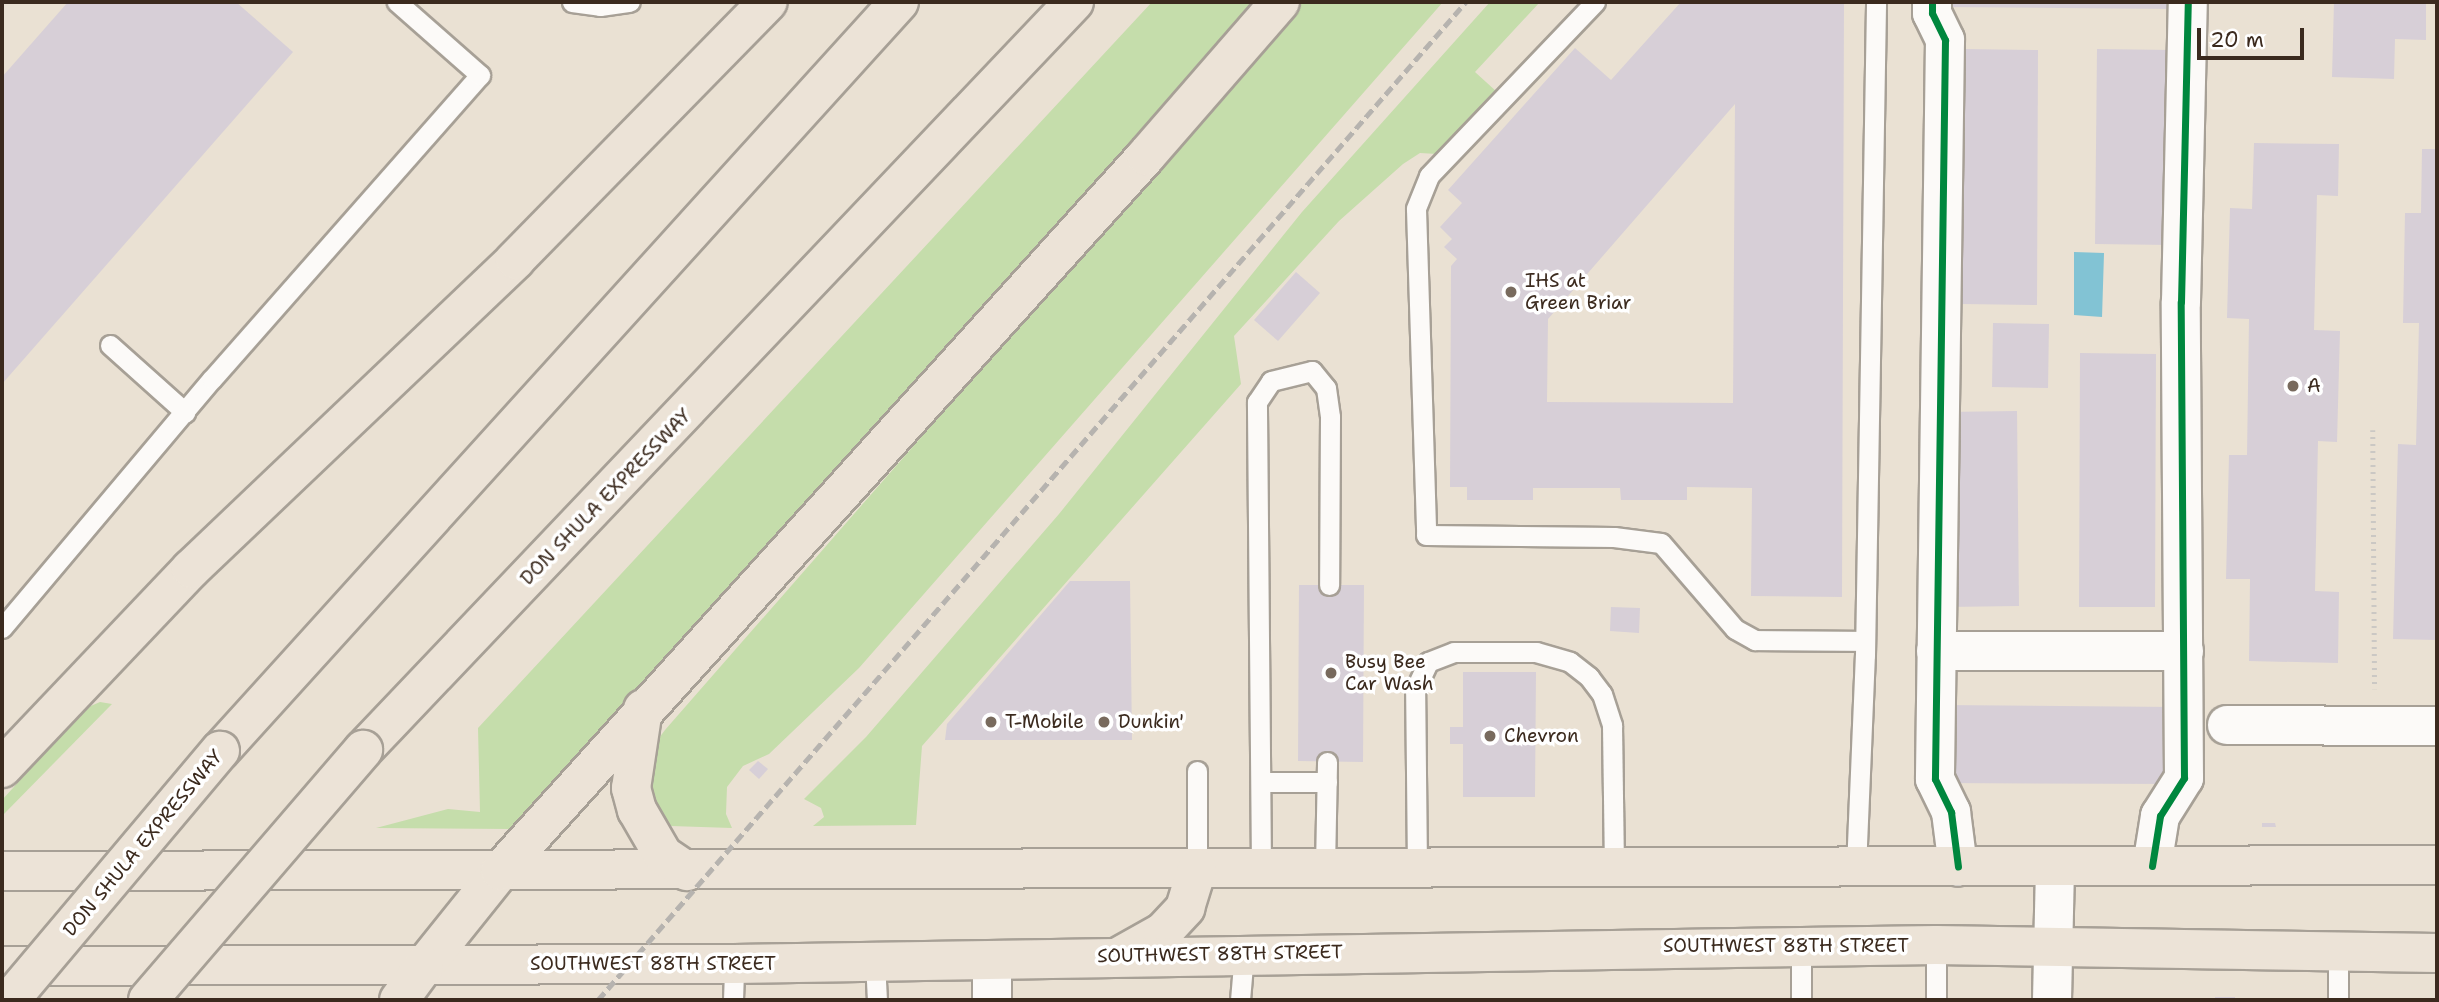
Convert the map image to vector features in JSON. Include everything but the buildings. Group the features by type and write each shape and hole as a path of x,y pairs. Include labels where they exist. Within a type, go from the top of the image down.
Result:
{"main road":[{"path":"2,768 191,569 515,260 768,2"},
{"name":"DON SHULA EXPRESSWAY","path":"10,1000 220,751 899,2"},
{"name":"DON SHULA EXPRESSWAY","path":"148,1000 363,750 1074,2"},
{"path":"399,1000 500,871 643,708 881,451 1279,2"},
{"path":"643,708 631,788 637,810 663,855 687,871"},
{"path":"2,872 2437,864"},
{"path":"1118,957 1163,932 1185,908 1197,869"},
{"name":"SOUTHWEST 88TH STREET","path":"2,966 424,966 733,982 875,962 1244,953 1936,945 2437,953"}],"street":[{"path":"1932,2 1932,13 1945,40 1935,779 1951,813 1958,867"},
{"path":"2152,866 2160,816 2184,778 2181,302 2188,2"},
{"path":"1936,651 2184,652"},
{"path":"2227,725 2437,726"},
{"path":"2052,1000 2054,867"},
{"path":"992,960 992,1000"}],"lane":[{"path":"2,628 185,412 480,75 397,2"},
{"path":"572,2 600,6 630,2"},
{"path":"1595,2 1429,176 1416,209 1426,536 1615,537 1661,542 1735,629 1755,640 1865,641"},
{"path":"1856,868 1865,641 1876,2"},
{"path":"110,345 185,412"},
{"path":"1261,869 1262,560 1255,488 1257,402 1271,381 1312,371 1326,388 1330,417 1329,584"},
{"path":"1417,868 1415,690 1427,662 1454,652 1536,652 1570,662 1589,677 1601,694 1612,725 1614,867"},
{"path":"1325,868 1327,762"},
{"path":"1197,771 1197,869"},
{"path":"1262,782 1327,782"},
{"path":"1936,945 1936,1000"},
{"path":"1801,946 1801,1000"},
{"path":"2338,951 2338,1000"},
{"path":"1240,1000 1244,953"},
{"path":"875,962 877,1000"}],"path":[{"path":"2374,430 2375,698"}],"green space":[{"path":"1152,2 1257,2 516,829 376,828 448,809 480,812 478,728"},
{"path":"1302,2 1443,2 859,668 769,754 743,766 727,787 726,814 732,828 671,826 665,822 649,797 653,746 665,730"},
{"path":"1490,2 1540,2 1475,72 1497,92 1437,154 1420,153 1403,164 1339,221 1234,336 1241,384 922,746 916,825 813,826 824,817 821,808 804,799 866,737 1059,514 1302,212"},
{"path":"100,702 112,704 2,816 2,800 86,708"}],"water":[{"path":"2074,252 2104,253 2102,317 2074,315"}],"railway":[{"path":"598,1000 1466,2"}],"cycle path":[{"path":"1932,2 1932,13 1945,40 1935,779 1951,812 1958,867"},
{"path":"2152,866 2160,816 2184,778 2181,302 2188,2"}],"place":[{"name":"IHS at Green Briar","path":"1511,292"},
{"name":"A","path":"2293,386"},
{"name":"Busy Bee Car Wash","path":"1331,673"},
{"name":"T-Mobile","path":"991,722"},
{"name":"Dunkin'","path":"1104,722"},
{"name":"Chevron","path":"1490,736"}]}
